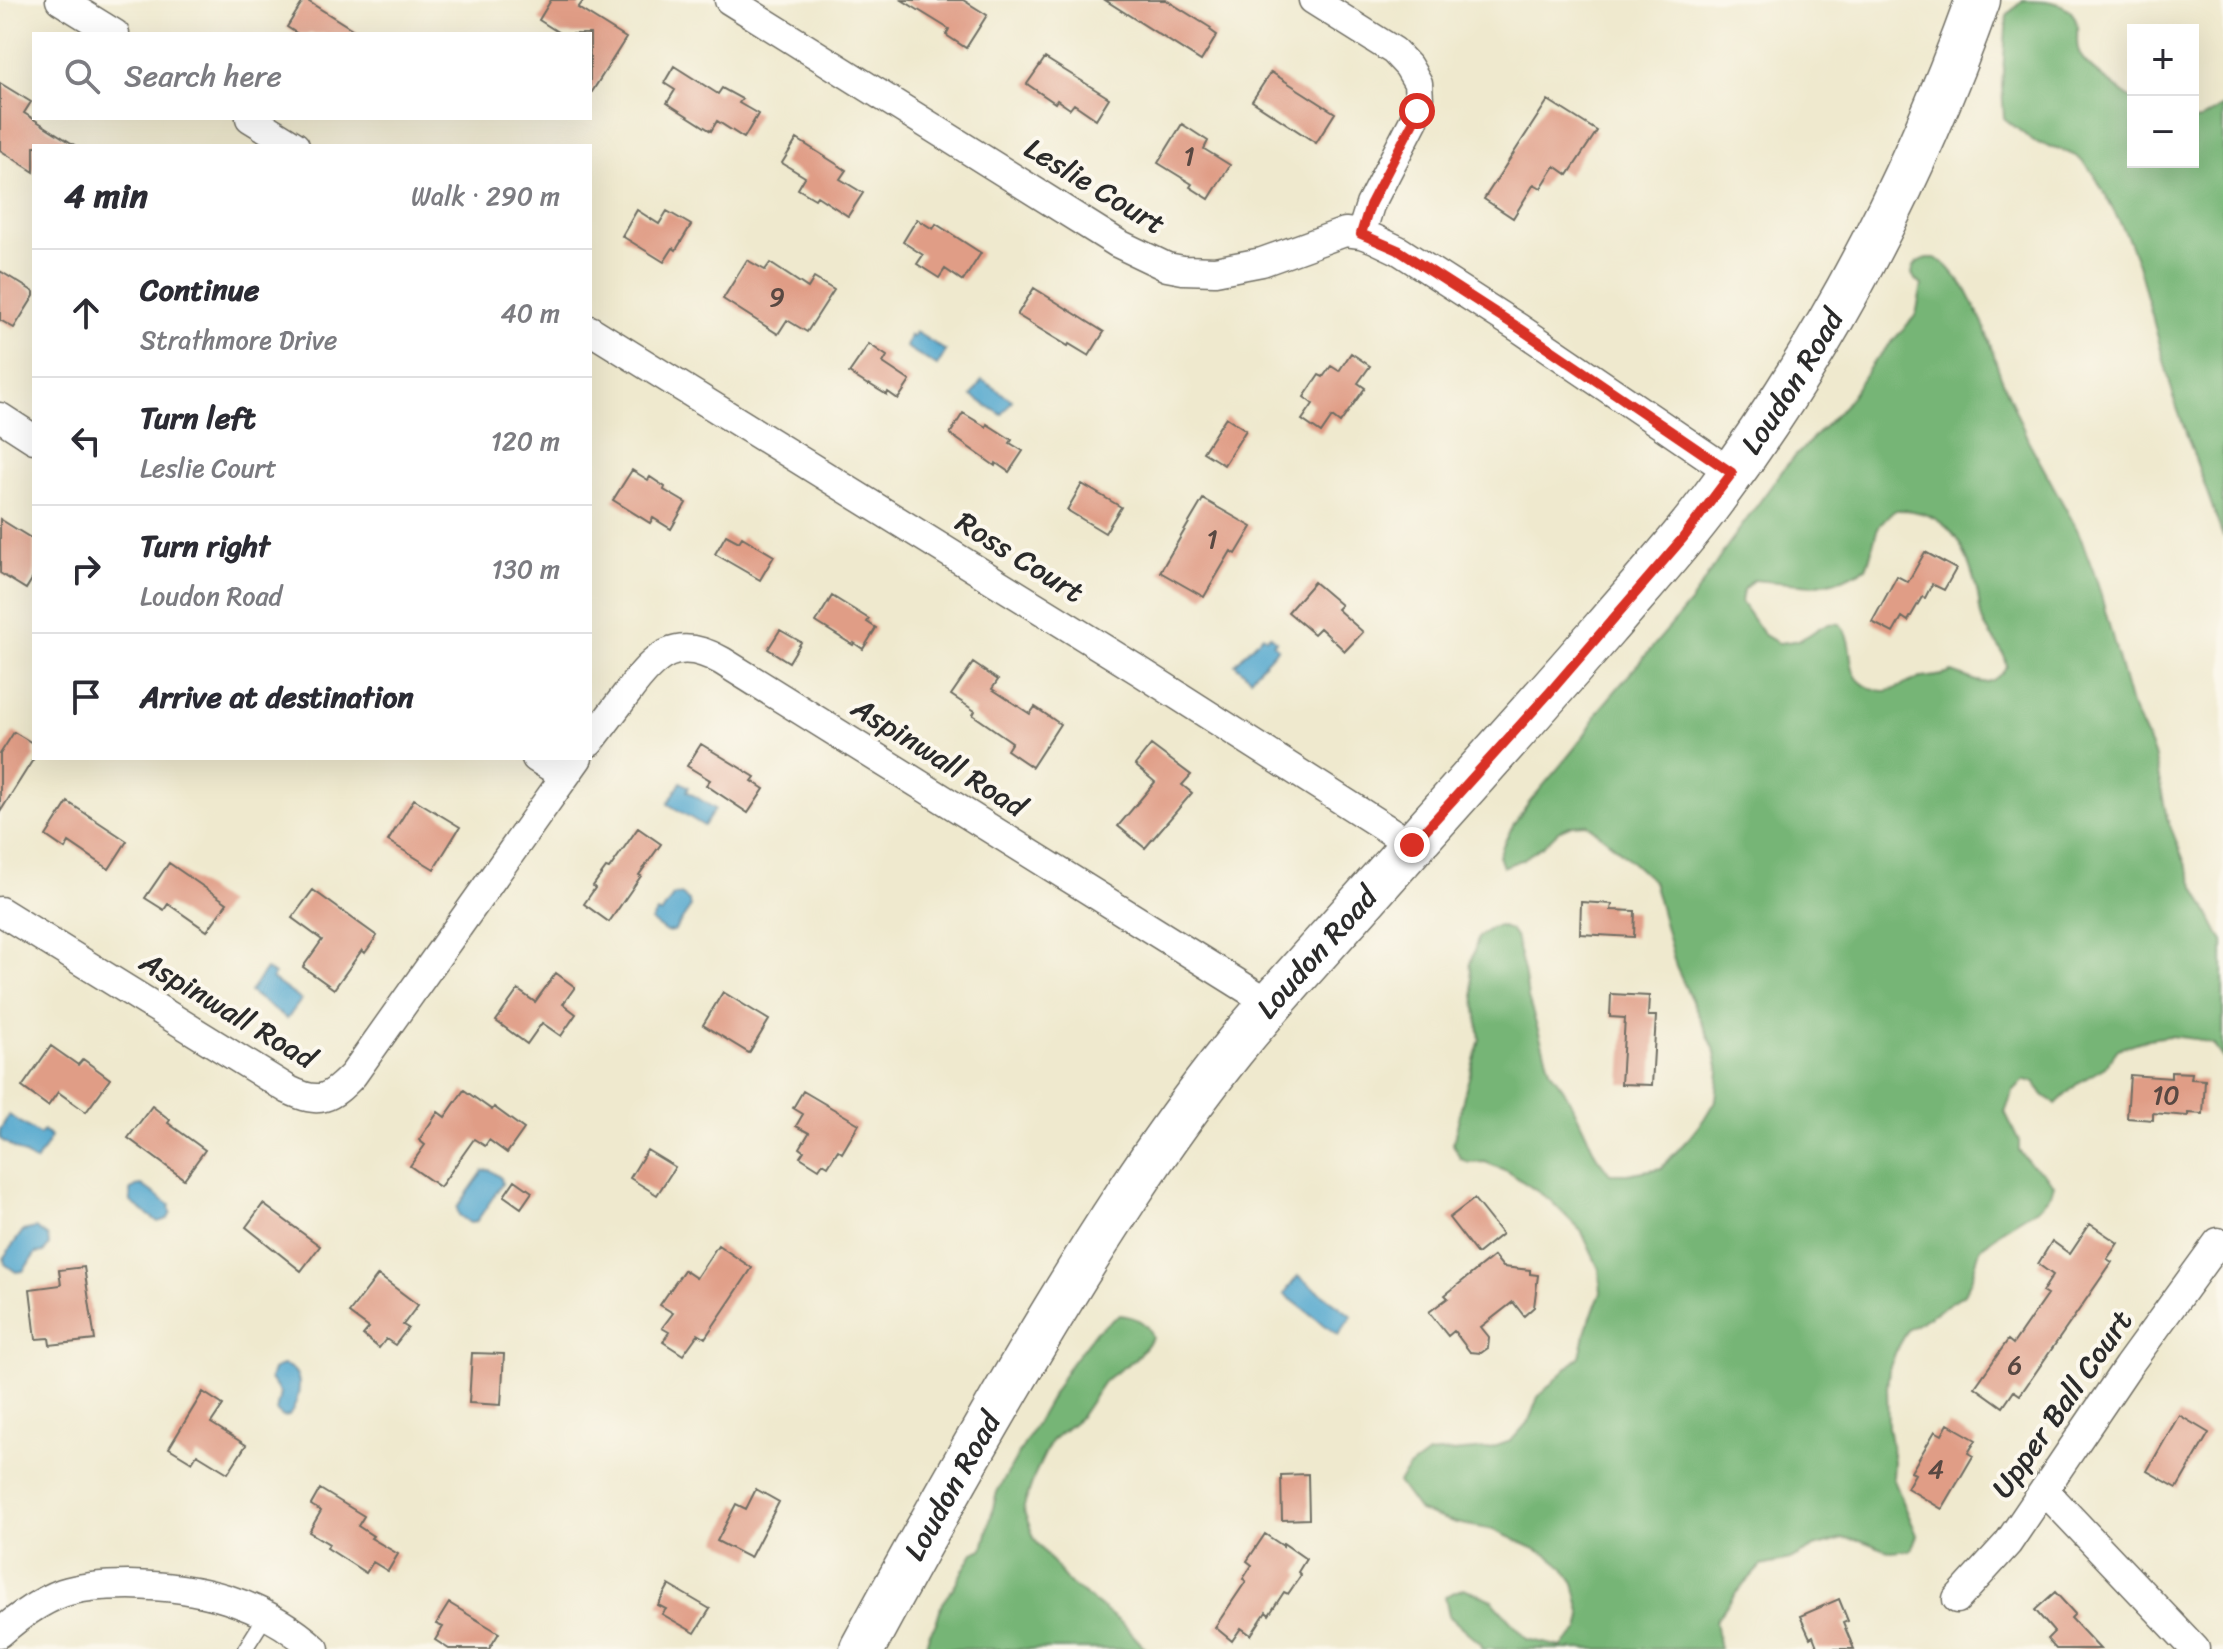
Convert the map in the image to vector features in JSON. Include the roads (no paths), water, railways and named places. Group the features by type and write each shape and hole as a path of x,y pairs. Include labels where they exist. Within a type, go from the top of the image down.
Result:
{"main road":[{"name":"Loudon Road","path":"862,1649 961,1469 1069,1287 1157,1151 1207,1083 1271,1004 1683,538 1732,473 1801,371 1880,231 1925,134 1978,0"}],"street":[{"path":"60,0 112,32"},
{"name":"Leslie Court","path":"729,0 1117,243 1167,267 1202,271 1235,268 1262,262 1339,234 1361,234"},
{"path":"1313,0 1394,51 1418,83 1419,100 1414,120 1370,205 1361,234 1386,244 1452,285 1732,473"},
{"path":"253,120 292,144"},
{"name":"Ross Court","path":"592,331 1125,662 1412,845"},
{"path":"0,417 32,438"},
{"name":"Aspinwall Road","path":"592,739 658,657 674,650 702,651 1271,1004"},
{"name":"Aspinwall Road","path":"0,911 289,1090 322,1099 353,1075 572,767 544,760"},
{"name":"Upper Ball Court","path":"1957,1599 2000,1554 2128,1366 2218,1242"},
{"path":"2044,1490 2195,1649"},
{"path":"0,1633 32,1608 63,1593 96,1586 186,1588 208,1592 267,1614 315,1649"}],"lane":[{"path":"245,1649 267,1614"}],"water":[{"path":"916,332 946,351 937,366 906,347 910,335 913,337"},
{"path":"982,380 1012,400 1002,415 972,396"},
{"path":"1263,635 1267,638 1270,635 1278,648 1250,678 1235,664"},
{"path":"681,782 689,787 687,791 715,809 704,826 668,804"},
{"path":"681,895 689,901 690,908 674,931 666,932 651,921 657,912 661,914 673,896"},
{"path":"266,969 274,975 272,979 301,1000 287,1019 250,992"},
{"path":"9,1115 40,1135 43,1131 51,1137 36,1162 0,1139 0,1130"},
{"path":"490,1170 501,1178 502,1184 476,1222 470,1223 459,1215 457,1208 483,1171"},
{"path":"142,1185 170,1205 168,1219 158,1222 131,1202 130,1191"},
{"path":"36,1228 48,1237 49,1245 44,1252 36,1253 23,1271 16,1272 5,1264 4,1257 23,1231"},
{"path":"1298,1276 1352,1316 1338,1335 1284,1294"},
{"path":"282,1365 295,1373 299,1386 293,1410 289,1416 283,1417 276,1411 280,1393 270,1379 273,1370"}]}
